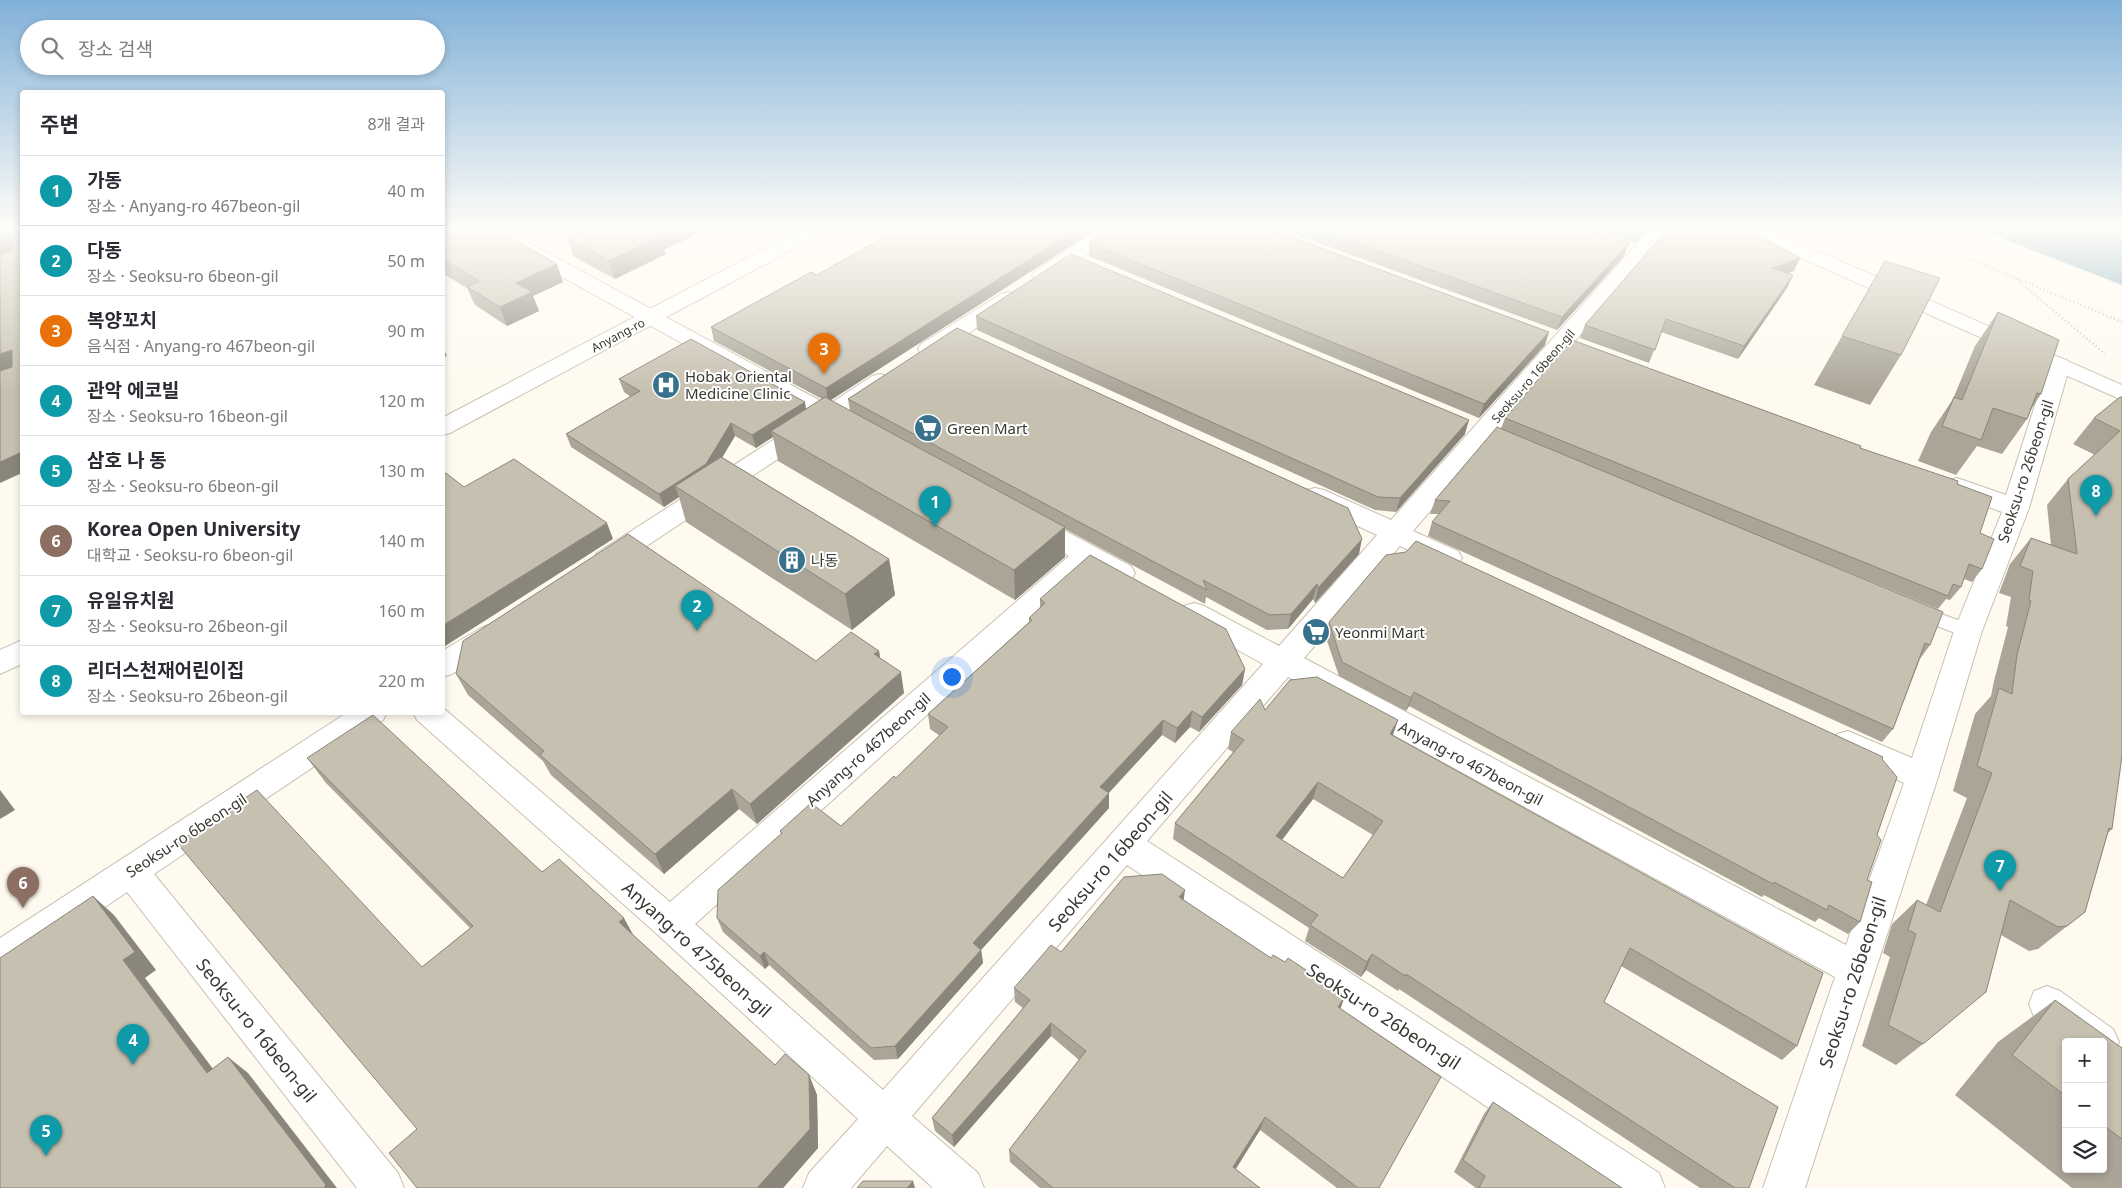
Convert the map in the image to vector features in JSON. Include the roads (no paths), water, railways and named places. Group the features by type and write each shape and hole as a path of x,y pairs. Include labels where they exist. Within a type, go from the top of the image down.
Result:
{"street":[{"path":"588,282 864,433"},
{"name":"Anyang-ro","path":"445,426 716,282"},
{"path":"590,570 1032,282"},
{"name":"Seoksu-ro 16beon-gil","path":"824,1188 1563,341 1606,282"},
{"path":"1872,282 2122,394"},
{"path":"957,331 984,344"},
{"name":"Seoksu-ro 26beon-gil","path":"1784,1188 1856,968 1922,777 1968,631 2016,508 2020,489 2059,365"},
{"path":"1933,478 2016,508"},
{"path":"1297,488 1476,570"},
{"path":"1010,512 1147,587"},
{"name":"Anyang-ro 467beon-gil","path":"670,924 1088,554"},
{"name":"Anyang-ro 467beon-gil","path":"1173,601 1283,662 1856,968"},
{"path":"445,664 508,624"},
{"path":"0,663 20,652"},
{"name":"Seoksu-ro 6beon-gil","path":"0,958 367,715"},
{"name":"Anyang-ro 475beon-gil","path":"431,715 670,924 963,1188"},
{"path":"1824,732 1922,777"},
{"name":"Seoksu-ro 26beon-gil","path":"1124,844 1644,1188"},
{"name":"Seoksu-ro 16beon-gil","path":"130,871 383,1188"},
{"path":"2047,1004 2095,1038"},
{"path":"2107,1046 2122,1057"}],"lane":[{"path":"1904,605 1968,631"}],"place":[{"name":"복양꼬치","path":"824,374"},
{"name":"Hobak Oriental Medicine Clinic","path":"666,385"},
{"name":"Green Mart","path":"928,428"},
{"name":"리더스천재어린이집","path":"2096,516"},
{"name":"가동","path":"935,527"},
{"name":"나동","path":"792,560"},
{"name":"다동","path":"697,631"},
{"name":"Yeonmi Mart","path":"1316,632"},
{"name":"유일유치원","path":"2000,891"},
{"name":"Korea Open University","path":"23,908"},
{"name":"관악 에코빌","path":"133,1065"},
{"name":"삼호 나 동","path":"46,1156"}]}
